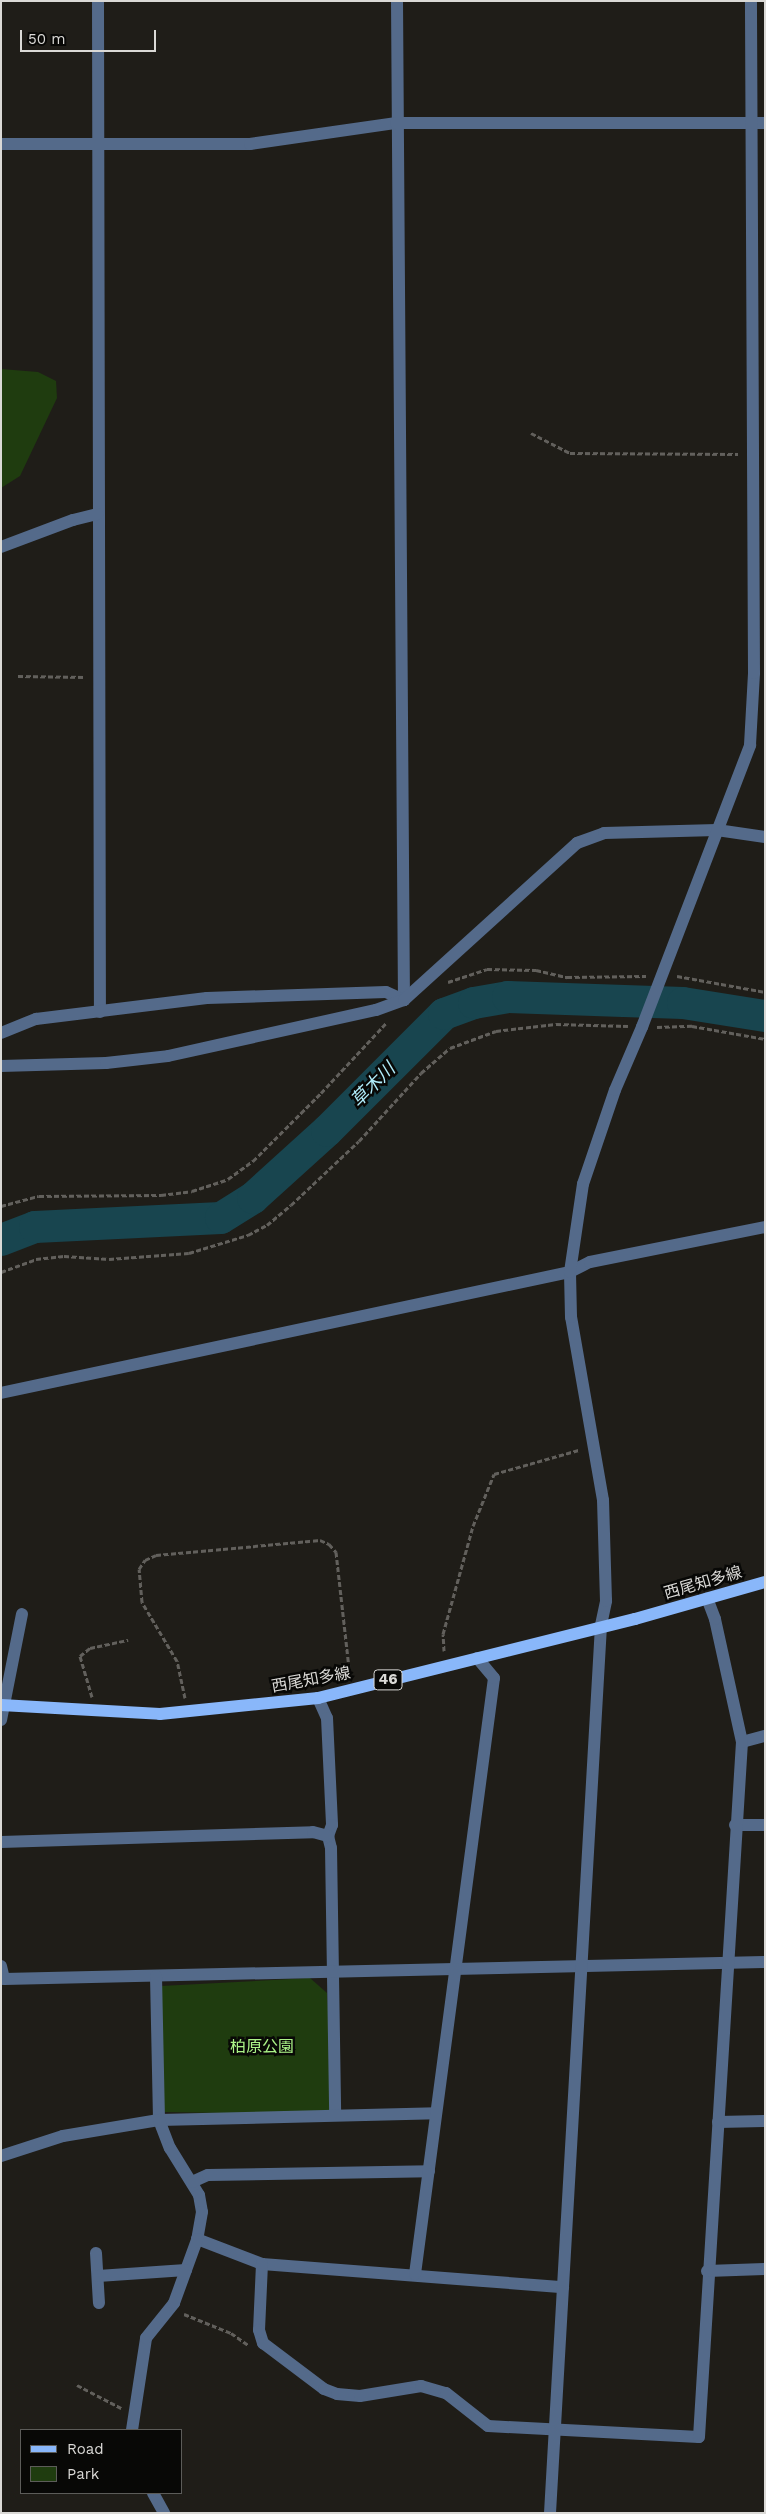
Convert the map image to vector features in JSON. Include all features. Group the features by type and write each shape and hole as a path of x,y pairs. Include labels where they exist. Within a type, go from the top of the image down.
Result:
{"main road":[{"name":"西尾知多線","path":"2,1705 91,1712 186,1713 318,1698 765,1582"}],"street":[{"path":"98,1 97,514 101,677 100,1012"},
{"path":"398,1 396,123 404,1000"},
{"path":"550,2513 601,1625 606,1601 603,1500 571,1316 570,1272 583,1184 614,1090 644,1021 750,745 760,673 754,454 751,1"},
{"path":"1,144 250,144 396,123 765,123"},
{"path":"1,547 73,520 97,514"},
{"path":"1,1066 106,1063 168,1056 316,1025 404,1000 577,843 604,833 717,830 765,837"},
{"path":"1,1033 36,1018 207,998 386,992 404,1000"},
{"path":"1,1393 570,1272 590,1262 765,1227"},
{"path":"262,2264 258,2330 263,2343 324,2389 337,2394 360,2396 421,2386 434,2388 446,2393 488,2426 698,2437 726,1963 742,1742 715,1619 707,1598"},
{"path":"1,1720 2,1705 10,1688 22,1614"},
{"path":"415,2274 494,1678 477,1658"},
{"path":"318,1698 327,1718 332,1825 328,1836 331,1848 335,2115"},
{"path":"742,1742 765,1736"},
{"path":"735,1825 765,1825"},
{"path":"1,1842 313,1832 328,1836"},
{"path":"1,1966 4,1979 333,1971 455,1972 765,1962"},
{"path":"132,2429 146,2338 170,2308 197,2238 202,2212 199,2195 170,2148 159,2120 156,1976"},
{"path":"1,2156 63,2136 159,2120 436,2113"},
{"path":"718,2122 765,2121"},
{"path":"192,2182 208,2175 429,2172"},
{"path":"197,2238 262,2264 563,2286"},
{"path":"96,2253 99,2303"},
{"path":"707,2270 765,2269"},
{"path":"98,2276 186,2270"},
{"path":"154,2494 164,2513"}],"path":[{"path":"531,433 564,451 586,455 754,454"},
{"path":"18,676 101,677"},
{"path":"441,985 487,969 536,970 576,978 660,980 765,992"},
{"path":"1,1206 39,1196 161,1196 192,1191 228,1179 253,1161 322,1093 389,1020"},
{"path":"1,1272 36,1260 64,1256 109,1258 190,1252 248,1235 267,1225 291,1205 359,1141 421,1073 450,1048 496,1031 556,1024 644,1021 692,1026 765,1039"},
{"path":"447,1666 443,1634 473,1526 494,1474 594,1446"},
{"path":"186,1713 177,1661 142,1602 138,1585 140,1569 145,1560 156,1555 320,1540 329,1544 336,1552 348,1670 354,1689"},
{"path":"91,1712 92,1698 80,1656 90,1648 128,1640"},
{"path":"170,2308 231,2333 257,2350 268,2346"},
{"path":"77,2385 124,2409 136,2411"}],"green space":[{"path":"1,369 38,372 56,381 57,398 20,476 1,488"},
{"name":"柏原公園","path":"310,1978 327,1993 335,2115 163,2112 161,1986"}],"waterway":[{"name":"草木川","path":"1,1240 35,1227 221,1218 253,1198 327,1131 444,1014 474,1003 508,997 683,1003 765,1016"}]}
